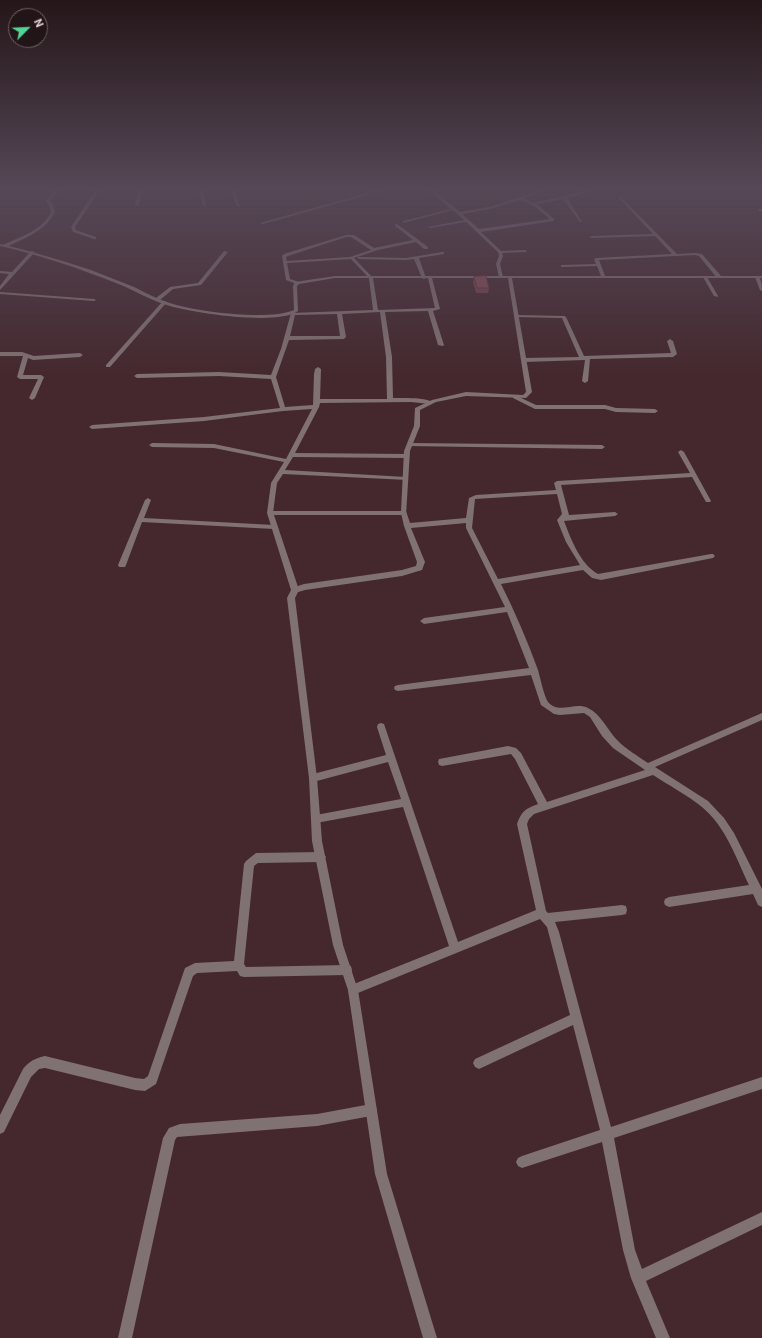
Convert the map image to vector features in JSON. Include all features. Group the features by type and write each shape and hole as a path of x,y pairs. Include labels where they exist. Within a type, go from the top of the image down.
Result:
{"street":[{"path":"0,289 32,253"},
{"path":"37,253 119,282 165,302 188,309 237,315 284,316 293,314 339,312 438,310 430,278"},
{"path":"158,299 172,288 199,284 225,253"},
{"path":"291,253 284,257 284,262 288,280 297,282 335,278 603,276 760,277 762,290"},
{"path":"352,258 365,253"},
{"path":"500,253 498,264 500,277"},
{"path":"284,262 352,258 416,258 442,254"},
{"path":"603,276 596,260 598,258 698,254 718,277"},
{"path":"352,258 371,278 389,357 390,400"},
{"path":"416,258 424,278"},
{"path":"563,266 598,265"},
{"path":"0,272 13,273"},
{"path":"430,1338 381,1174 353,990 338,945 317,841 313,778 291,598 295,590 304,587 402,573 419,568 421,562 407,526 404,513 407,456 417,426 417,409 430,402 466,394 524,397 529,392 510,277"},
{"path":"705,277 716,296"},
{"path":"283,409 273,376 287,338 293,314 296,311 295,286 297,282"},
{"path":"0,293 94,300"},
{"path":"108,366 165,302"},
{"path":"430,310 441,344"},
{"path":"287,338 342,338 339,312"},
{"path":"516,316 563,317 585,358 585,381"},
{"path":"524,360 673,355 670,341"},
{"path":"0,354 20,354 33,358 80,355"},
{"path":"26,356 20,377 41,377 32,398"},
{"path":"295,590 270,513 274,482 290,458 317,404 318,369"},
{"path":"138,376 219,374 273,376"},
{"path":"92,426 204,419 317,404 390,400 430,402"},
{"path":"152,445 214,446 290,458 407,456"},
{"path":"410,446 602,447"},
{"path":"681,452 708,501"},
{"path":"280,472 406,479"},
{"path":"694,475 557,483 566,515 560,520 570,545 585,567 595,576 601,577 711,556"},
{"path":"559,492 476,497 472,498 471,501 470,528 510,609 534,671 544,703 548,708 560,712 585,710 593,715 616,745 705,804 721,821 731,836 762,902"},
{"path":"122,565 148,500"},
{"path":"270,513 404,513"},
{"path":"564,518 615,514"},
{"path":"140,520 274,527"},
{"path":"407,526 470,520"},
{"path":"496,582 585,567"},
{"path":"424,621 510,609"},
{"path":"398,688 534,671"},
{"path":"662,1338 638,1278 630,1250 607,1134 554,932 545,915 522,824 525,816 531,811 651,769 762,716"},
{"path":"381,727 455,948"},
{"path":"442,762 508,750 514,752 518,756 544,806"},
{"path":"313,778 391,758"},
{"path":"316,819 406,802"},
{"path":"321,857 256,858 249,864 239,966 244,972 346,970"},
{"path":"669,902 757,889"},
{"path":"353,990 455,948 545,915 622,910"},
{"path":"0,1128 27,1073 32,1066 37,1063 45,1062 145,1085 152,1080 189,972 196,968 239,966"},
{"path":"479,1063 576,1018"},
{"path":"522,1162 762,1083"},
{"path":"125,1338 169,1138 173,1132 180,1130 317,1120 371,1110"},
{"path":"638,1278 762,1218"}],"lane":[{"path":"515,397 535,407 605,407 616,410 655,411"}],"building":[{"path":"486,276 489,288 477,288 474,277"}]}
